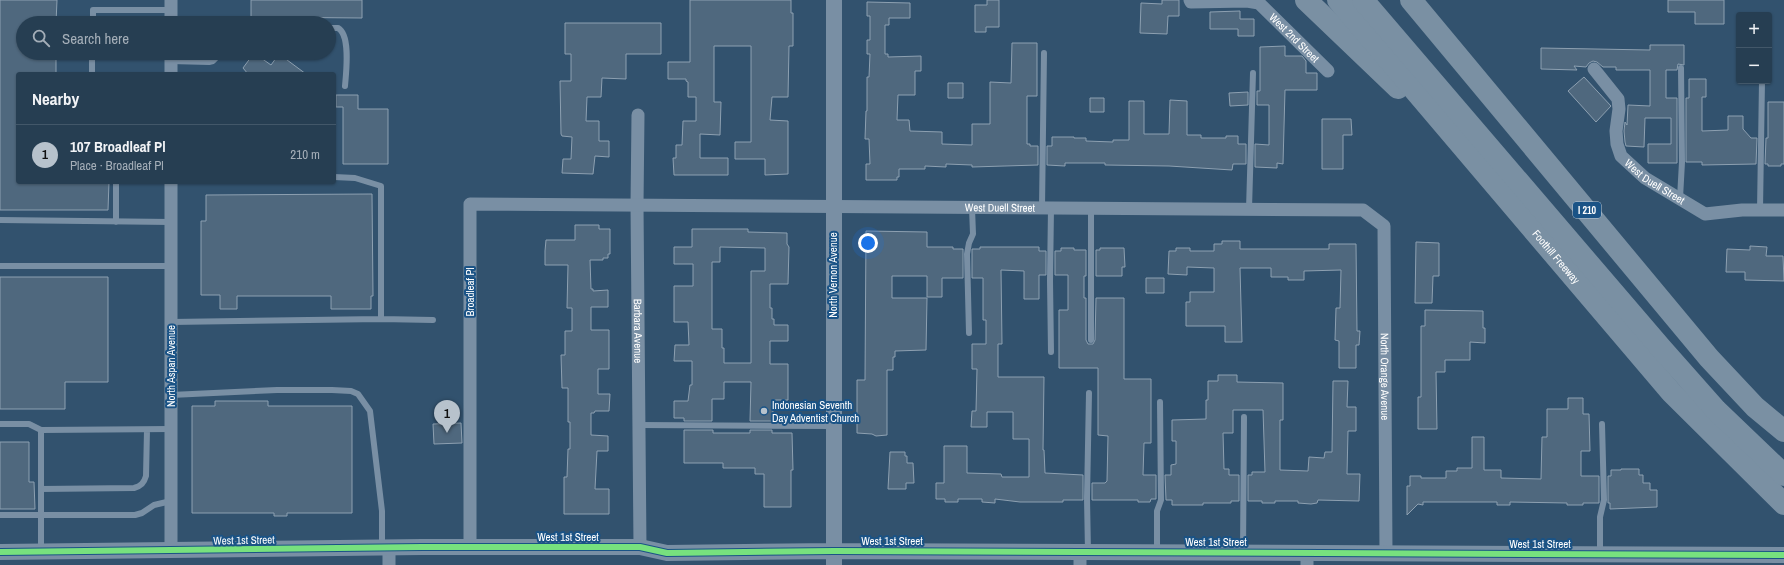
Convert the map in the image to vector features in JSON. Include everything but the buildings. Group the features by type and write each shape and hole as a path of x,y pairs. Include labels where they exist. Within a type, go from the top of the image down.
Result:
{"highway":[{"path":"1306,0 1341,35 1474,159"},
{"name":"Foothill Freeway","path":"1338,0 1671,392 1784,504"},
{"path":"1364,0 1661,348 1716,410 1784,475"},
{"path":"1380,0 1642,308 1719,396 1784,459"},
{"name":"I 210","path":"1416,4 1709,358 1756,407 1784,431"},
{"path":"1756,407 1784,425"}],"street":[{"name":"North Vernon Avenue","path":"834,0 834,558"},
{"name":"West 2nd Street","path":"1190,0 1191,2 1247,1 1259,3 1328,71"},
{"name":"West Duell Street","path":"1594,69 1618,99 1619,109 1616,131 1617,144 1622,156 1645,178 1705,214 1742,210 1784,210"},
{"name":"Barbara Avenue","path":"638,115 637,205 640,547"},
{"name":"North Aspan Avenue","path":"171,184 171,551"},
{"name":"Broadleaf Pl","path":"470,547 470,204 637,205"},
{"name":"West Duell Street","path":"637,205 1363,210"},
{"name":"North Orange Avenue","path":"1363,210 1384,226 1386,553"},
{"name":"West 1st Street","path":"0,552 470,547 640,547 667,553 834,558 1083,556 1157,552 1243,552 1307,559 1386,553 1564,559 1600,554 1784,555"},
{"path":"386,548 389,565"}],"lane":[{"path":"93,16 93,10 171,11"},
{"path":"336,28 344,34 346,48 345,86"},
{"path":"1044,53 1046,208 1050,281 1051,352"},
{"path":"92,60 92,72"},
{"path":"171,63 209,62 214,60"},
{"path":"1680,68 1682,162 1680,200"},
{"path":"1249,210 1253,73"},
{"path":"1760,210 1762,84"},
{"path":"336,178 355,178 381,186 381,319"},
{"path":"116,184 116,222"},
{"path":"969,333 967,254 969,243 973,234 972,208"},
{"path":"1091,208 1091,340"},
{"path":"0,220 171,222"},
{"path":"0,266 171,266"},
{"path":"171,322 381,319 433,320"},
{"path":"171,395 276,390 351,391 358,394 370,411 386,548"},
{"path":"1083,556 1087,498 1089,393"},
{"path":"1157,552 1158,511 1161,500 1160,402"},
{"path":"1243,552 1244,417"},
{"path":"0,424 29,424 42,430 171,429"},
{"path":"1600,554 1600,518 1604,500 1602,424"},
{"path":"639,425 833,426"},
{"path":"41,552 42,430"},
{"path":"41,489 134,488 139,486 144,482 146,476 146,430"},
{"path":"0,515 135,515 142,513 154,505 171,500"}],"cycle path":[{"path":"0,552 422,547 640,547 667,553 834,551 1784,555"}],"place":[{"name":"Indonesian Seventh Day Adventist Church","path":"764,411"},
{"name":"107 Broadleaf Pl","path":"447,433"}]}
